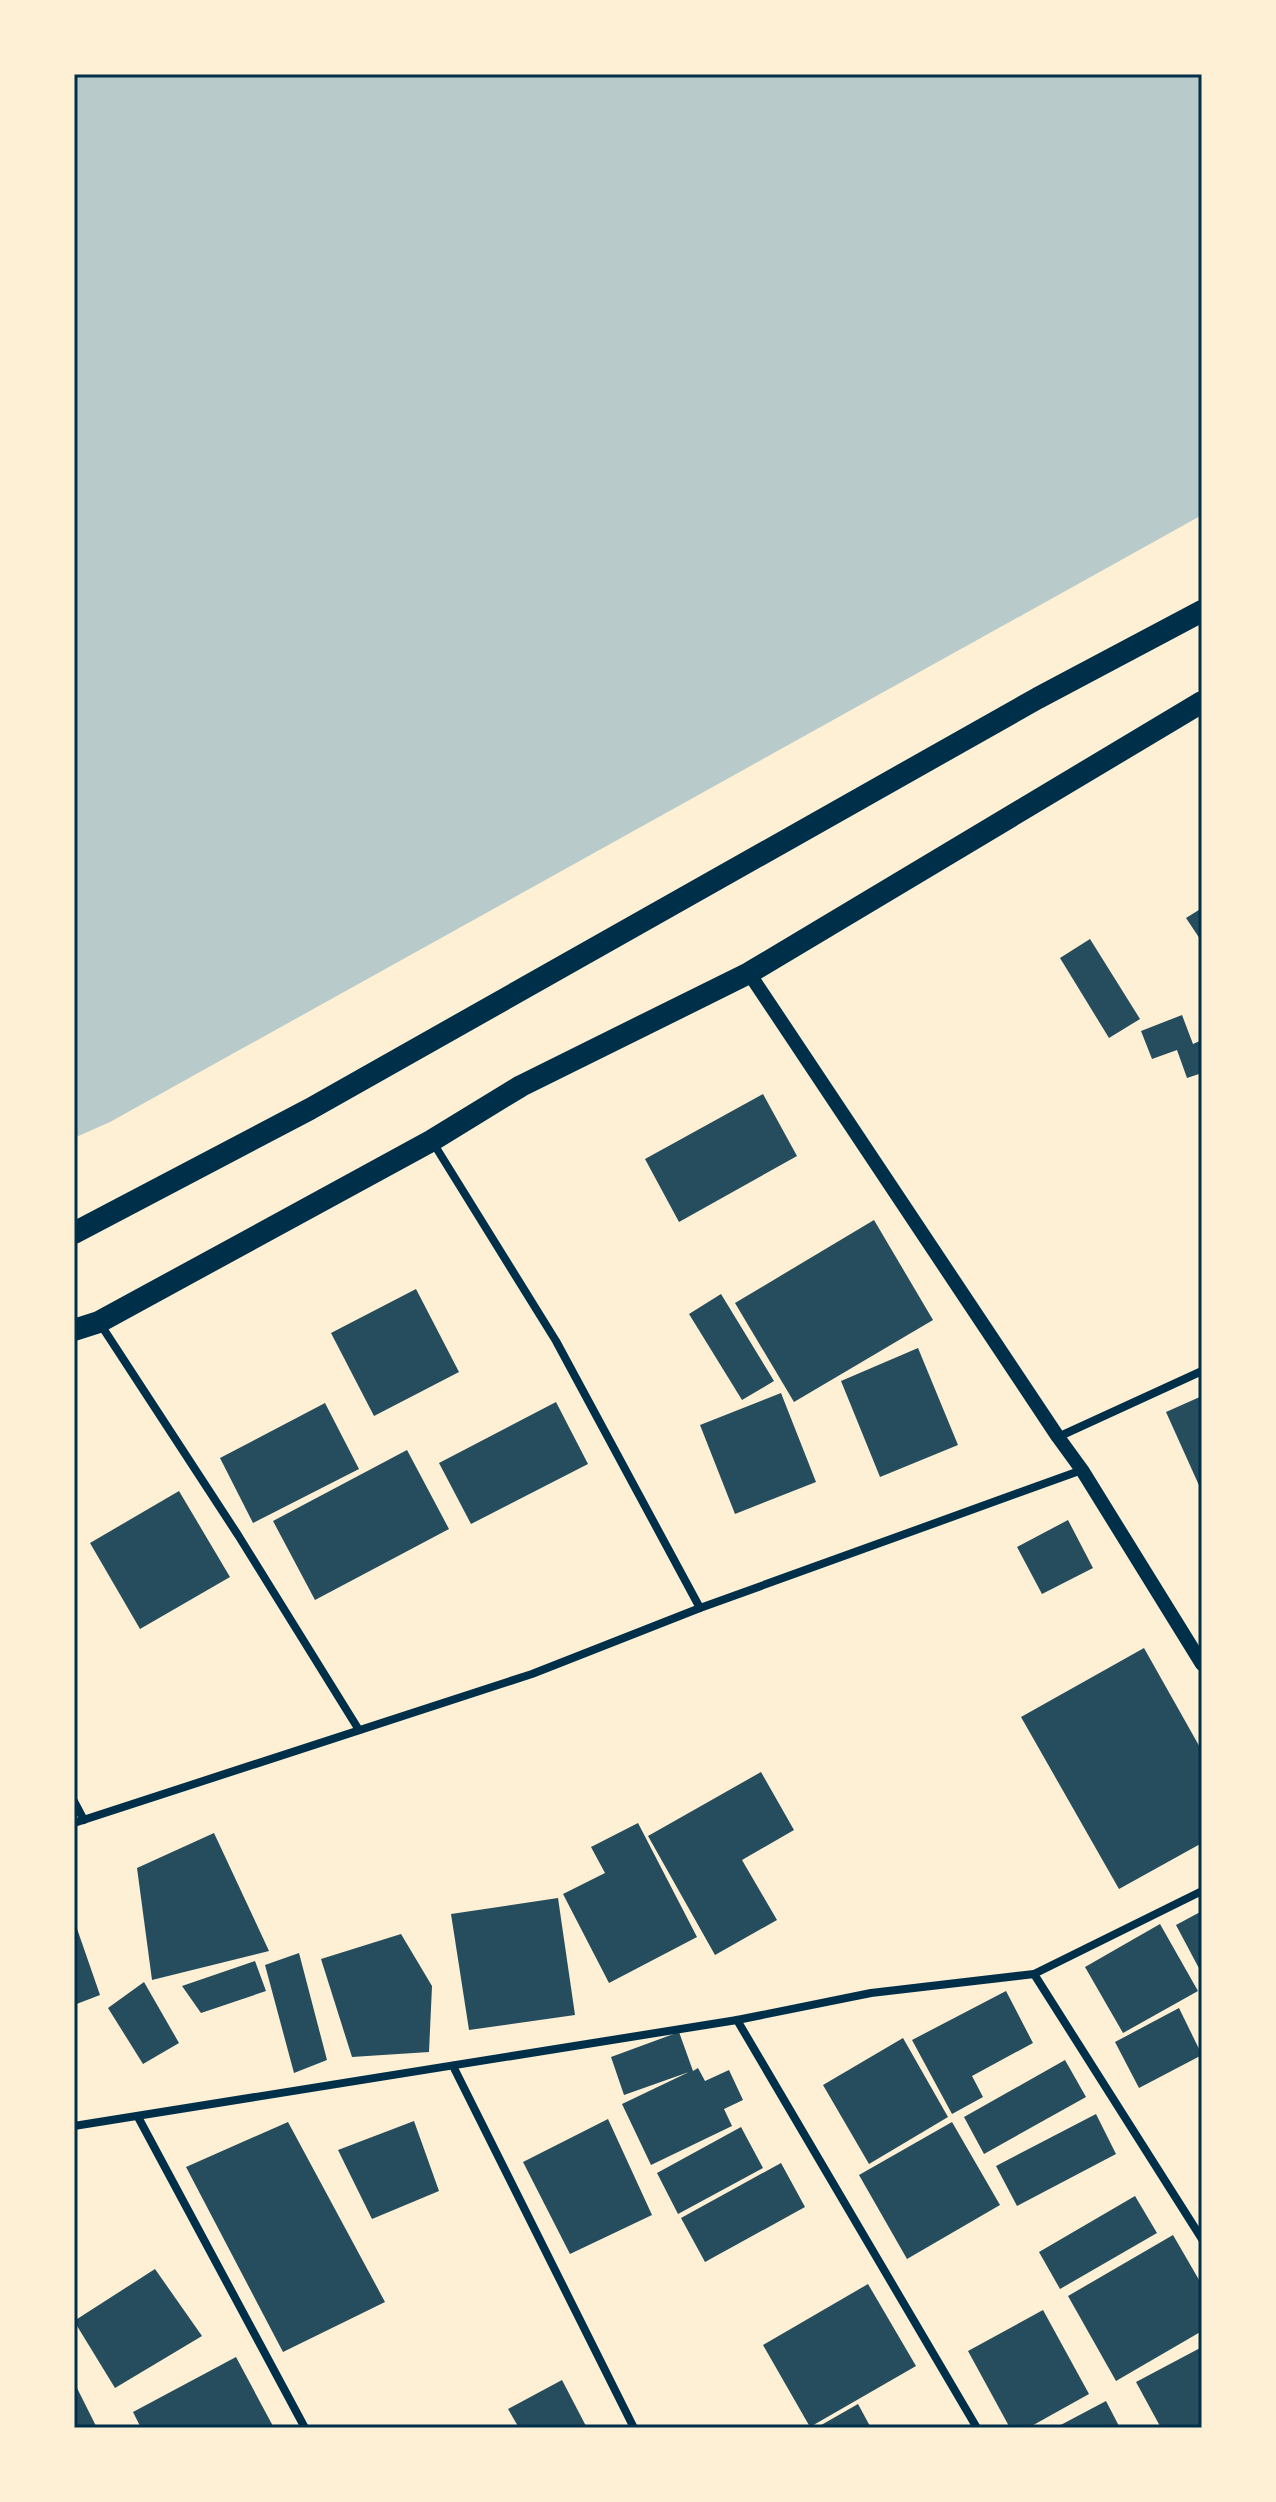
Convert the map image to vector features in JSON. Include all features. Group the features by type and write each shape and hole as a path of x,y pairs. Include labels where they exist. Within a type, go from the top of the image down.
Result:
{"highway":[{"path":"74,1233 310,1109 1038,698 1202,611"},
{"path":"74,1330 99,1322 431,1141 521,1086 749,973 1202,702"}],"street":[{"path":"749,973 1082,1470 1202,1664"},
{"path":"431,1141 556,1341 700,1608"},
{"path":"99,1322 238,1535 359,1730"},
{"path":"1058,1437 1202,1371"},
{"path":"74,1823 532,1674 700,1608 1082,1470"},
{"path":"74,1801 84,1820"},
{"path":"74,2126 737,2020 871,1993 1034,1974 1202,1891"},
{"path":"1034,1974 1202,2239"},
{"path":"737,2020 977,2428"},
{"path":"453,2066 634,2428"},
{"path":"138,2117 305,2428"}],"shaded area":[{"path":"74,74 1202,74 1202,515 110,1122 74,1138"}],"building":[{"path":"1202,908 1202,942 1186,918"},
{"path":"1090,939 1140,1019 1109,1038 1060,958"},
{"path":"1182,1015 1193,1044 1202,1040 1202,1073 1187,1078 1177,1050 1152,1059 1141,1031"},
{"path":"763,1094 797,1156 679,1222 645,1159"},
{"path":"874,1220 933,1320 794,1402 735,1303"},
{"path":"416,1289 459,1372 374,1416 331,1333"},
{"path":"721,1294 774,1381 742,1400 689,1314"},
{"path":"918,1348 958,1445 880,1477 841,1381"},
{"path":"781,1393 816,1482 735,1514 700,1425"},
{"path":"1202,1396 1202,1492 1166,1412"},
{"path":"556,1402 588,1464 471,1524 439,1463"},
{"path":"325,1403 359,1469 253,1523 220,1458"},
{"path":"407,1450 449,1529 315,1600 273,1521"},
{"path":"179,1491 230,1577 140,1629 90,1543"},
{"path":"1068,1520 1093,1568 1042,1594 1017,1547"},
{"path":"1144,1648 1202,1751 1202,1843 1119,1889 1021,1717"},
{"path":"761,1772 794,1830 742,1860 777,1920 715,1955 648,1836"},
{"path":"638,1823 697,1937 609,1983 563,1894 605,1873 591,1847"},
{"path":"214,1833 269,1951 152,1980 137,1868"},
{"path":"558,1898 575,2015 469,2030 451,1914"},
{"path":"1202,1911 1202,1974 1176,1925"},
{"path":"74,1920 100,1995 74,2005"},
{"path":"1160,1924 1198,1991 1123,2033 1085,1967"},
{"path":"401,1934 432,1986 429,2052 352,2057 321,1959"},
{"path":"299,1953 327,2060 294,2073 265,1965"},
{"path":"255,1961 266,1991 201,2013 182,1986"},
{"path":"144,1982 179,2043 143,2064 108,2008"},
{"path":"1006,1991 1033,2043 972,2076 983,2097 952,2114 912,2040"},
{"path":"1179,2008 1202,2055 1139,2088 1115,2042"},
{"path":"679,2032 693,2071 698,2068 705,2081 729,2070 743,2100 724,2109 732,2126 651,2165 622,2104 689,2072 624,2095 611,2057"},
{"path":"903,2038 948,2117 869,2164 823,2085"},
{"path":"1065,2060 1086,2097 984,2154 964,2117"},
{"path":"1096,2114 1116,2154 1017,2206 996,2166"},
{"path":"608,2119 652,2215 570,2254 523,2162"},
{"path":"414,2121 439,2191 372,2219 338,2150"},
{"path":"288,2122 385,2302 283,2352 186,2167"},
{"path":"952,2122 1000,2205 907,2259 859,2175"},
{"path":"741,2127 763,2168 678,2214 657,2173"},
{"path":"781,2163 805,2207 705,2262 681,2218"},
{"path":"1135,2196 1157,2233 1060,2289 1039,2252"},
{"path":"1173,2235 1202,2285 1202,2331 1116,2381 1068,2296"},
{"path":"155,2269 202,2336 115,2388 74,2321"},
{"path":"868,2284 916,2366 810,2427 763,2345"},
{"path":"1043,2310 1089,2394 1028,2428 1010,2428 968,2351"},
{"path":"1202,2347 1202,2428 1161,2428 1136,2382"},
{"path":"236,2357 274,2428 141,2428 133,2412"},
{"path":"562,2380 587,2428 519,2428 508,2409"},
{"path":"74,2382 97,2428 74,2428"},
{"path":"1106,2401 1120,2428 1055,2428"},
{"path":"858,2404 871,2428 816,2428"}]}
